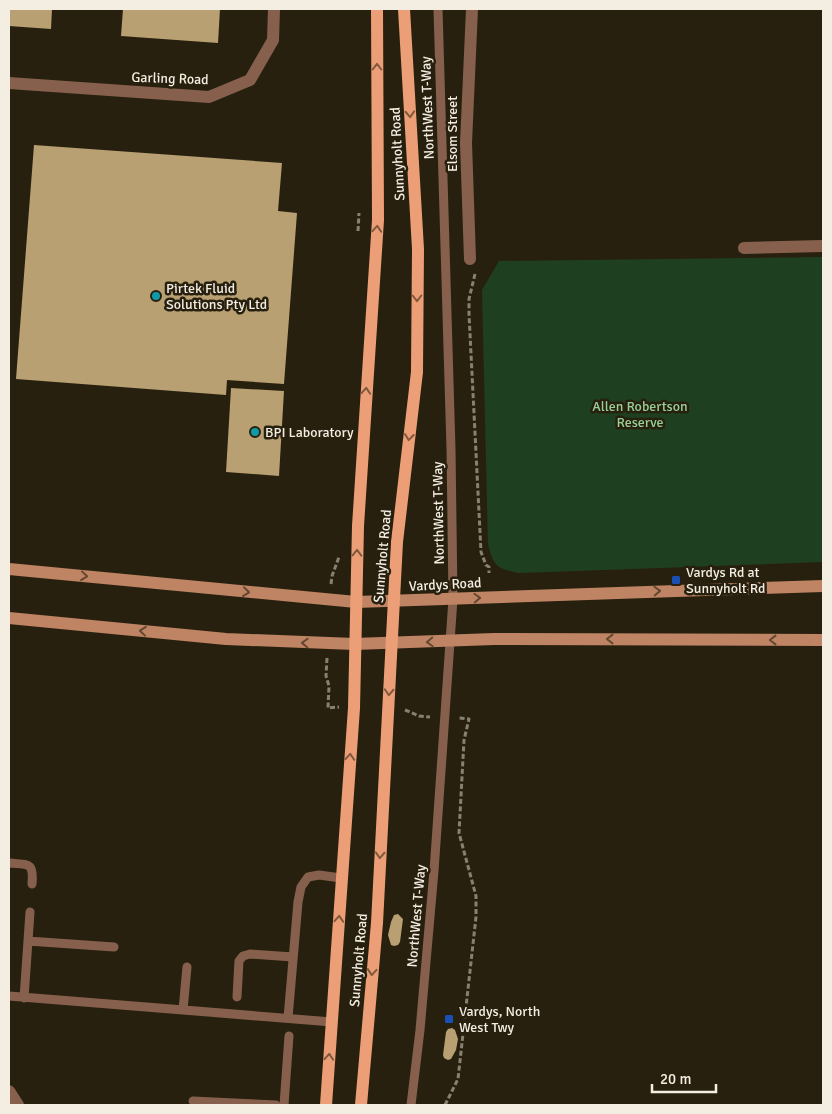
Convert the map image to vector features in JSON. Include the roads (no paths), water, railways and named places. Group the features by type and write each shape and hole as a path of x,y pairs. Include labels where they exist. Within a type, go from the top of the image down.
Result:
{"main road":[{"name":"Sunnyholt Road","path":"326,1105 354,708 358,526 378,220 376,9"},
{"name":"Sunnyholt Road","path":"361,1105 376,923 397,542 417,372 418,249 404,9"},
{"name":"Vardys Road","path":"9,569 356,602 823,586"},
{"path":"9,618 226,639 328,644 391,644 450,640 823,640"}],"street":[{"name":"Garling Road","path":"9,83 209,98 250,80 273,40 274,9"},
{"name":"Elsom Street","path":"470,259 466,143 472,9"},
{"path":"744,248 823,246"},
{"path":"9,1090 18,1105"}],"lane":[{"name":"NorthWest T-Way","path":"411,1105 420,1030 433,880 453,599 451,449 438,9"},
{"path":"9,864 27,864 31,867 34,872 32,884"},
{"path":"288,1018 301,887 308,877 342,878"},
{"path":"24,998 30,912"},
{"path":"28,941 114,947"},
{"path":"237,997 239,961 243,956 250,954 293,957"},
{"path":"183,1010 187,967"},
{"path":"9,996 332,1022"},
{"path":"284,1105 289,1036"},
{"path":"193,1100 276,1105"}],"place":[{"name":"Pirtek Fluid Solutions Pty Ltd","path":"156,296"},
{"name":"BPI Laboratory","path":"255,432"},
{"name":"Vardys Rd at Sunnyholt Rd","path":"676,580"},
{"name":"Vardys, North West Twy","path":"449,1019"}],"park label":[{"name":"Allen Robertson Reserve","path":"640,414"}]}
